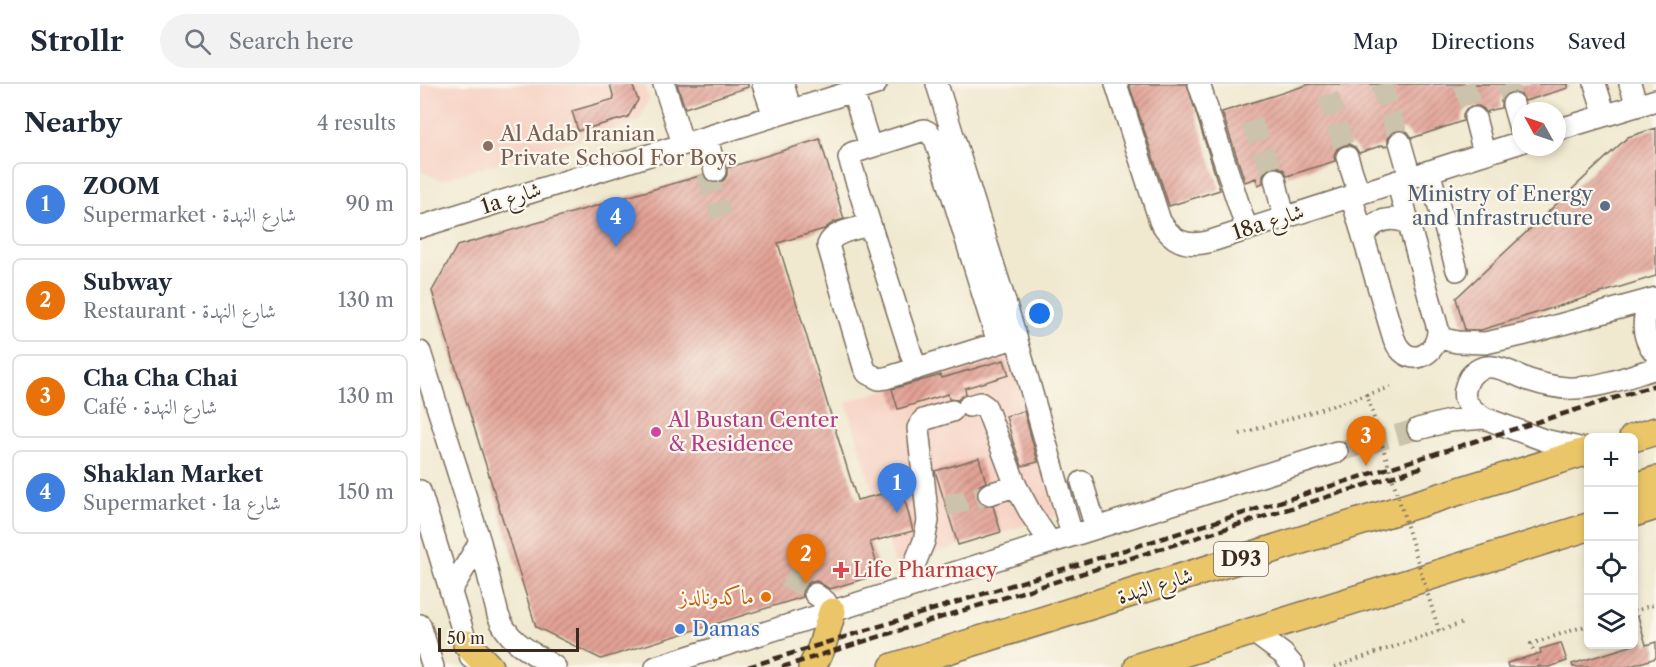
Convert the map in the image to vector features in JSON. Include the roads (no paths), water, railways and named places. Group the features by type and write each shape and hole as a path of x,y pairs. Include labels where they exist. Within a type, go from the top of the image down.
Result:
{"main road":[{"path":"1638,436 1656,431"},
{"name":"شارع النهدة","path":"893,667 1584,452"},
{"path":"1638,486 1656,480"},
{"path":"1638,512 1656,506"},
{"path":"1515,549 1584,509"},
{"path":"1138,667 1584,528"},
{"path":"812,667 821,649 823,603"},
{"path":"470,656 489,667"}],"street":[{"path":"664,84 711,172"},
{"path":"763,84 788,112"},
{"path":"773,84 788,112"},
{"path":"783,84 788,112"},
{"path":"788,112 795,84"},
{"name":"1a شارع","path":"421,227 876,84"},
{"path":"937,84 1007,340"},
{"name":"18a شارع","path":"1116,84 1160,221 1174,239 1185,243 1197,244 1247,230 1512,145"},
{"path":"1199,84 1247,230"},
{"path":"1595,84 1605,115"},
{"path":"1566,127 1646,103 1630,84"},
{"path":"848,93 866,148"},
{"path":"1474,118 1485,153"},
{"path":"915,369 849,158 852,153 924,130 935,139 1007,340 1072,535"},
{"path":"1400,142 1418,174 1461,269"},
{"path":"1347,157 1364,235 1394,339 1399,348 1407,354 1417,356 1426,354 1434,347 1438,338 1438,329 1408,223 1418,174"},
{"path":"1275,179 1284,217"},
{"path":"1364,235 1376,223 1384,219 1401,220 1408,223"},
{"path":"870,225 836,235 828,245 867,373 879,379 1007,340"},
{"path":"1438,338 1457,342 1485,343 1653,299"},
{"path":"1653,299 1645,311 1643,324 1645,337 1656,354"},
{"path":"420,352 429,398 480,542 502,626 514,641 555,667"},
{"path":"1584,450 1544,440 1484,418 1469,406 1464,395 1466,383 1474,373 1485,367 1495,366 1549,386 1571,389 1594,386 1656,368"},
{"path":"904,590 924,541 928,521 937,509 918,428 923,420 980,403 986,407 1016,486 1050,542"},
{"path":"1418,429 1449,421 1484,418"},
{"path":"656,667 823,603 904,590 1337,452"},
{"path":"1082,482 1096,528"},
{"path":"989,494 1016,486"},
{"path":"420,490 470,656"},
{"path":"451,590 480,542"},
{"path":"420,625 433,667"},
{"path":"1252,631 1283,654 1294,667"}],"tunnel":[{"path":"1381,84 1400,142"},
{"path":"1464,84 1475,118"},
{"path":"1507,84 1512,102"},
{"path":"1328,95 1347,157"},
{"path":"1251,121 1275,179"},
{"path":"707,173 721,217"},
{"path":"1337,452 1418,429"},
{"path":"946,506 989,494"},
{"path":"786,576 815,594"}],"railway":[{"path":"748,667 1656,385"},
{"path":"782,667 1423,467"}],"place":[{"name":"Al Adab Iranian Private School For Boys","path":"488,146"},
{"name":"Ministry of Energy and Infrastructure","path":"1605,206"},
{"name":"Shaklan Market","path":"616,247"},
{"name":"Al Bustan Center & Residence","path":"656,432"},
{"name":"Cha Cha Chai","path":"1366,466"},
{"name":"ZOOM","path":"897,513"},
{"name":"Life Pharmacy","path":"841,570"},
{"name":"Subway","path":"806,584"},
{"name":"ماكدونالدز","path":"766,597"},
{"name":"Damas","path":"680,629"}]}
